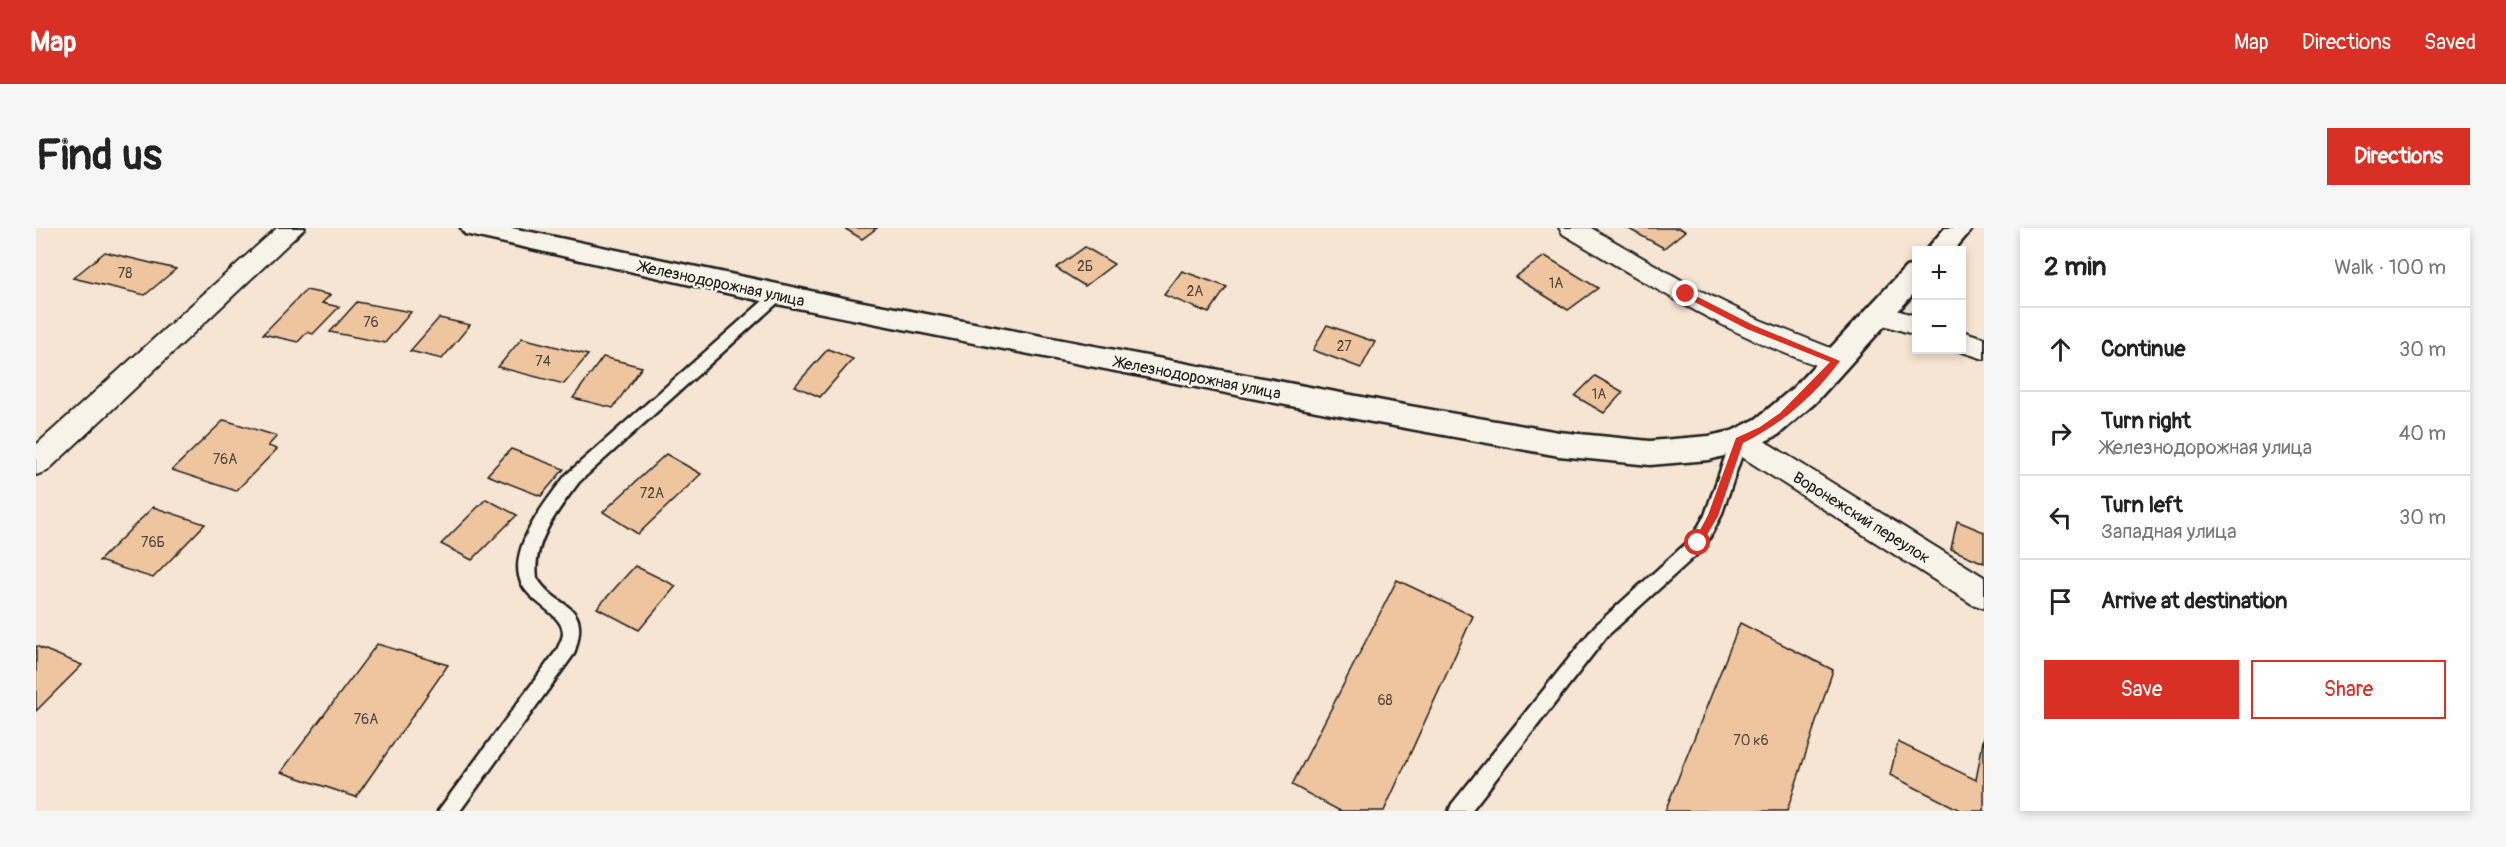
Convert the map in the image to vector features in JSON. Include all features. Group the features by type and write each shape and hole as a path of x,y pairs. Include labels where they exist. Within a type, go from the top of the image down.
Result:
{"main road":[{"name":"Железнодорожная улица","path":"474,228 778,295 1450,426 1615,451 1701,450 1739,440 1763,429 1784,415 1912,279"},
{"path":"1943,246 1960,228"}],"street":[{"path":"36,463 292,228"},
{"path":"1572,228 1686,294 1750,327 1836,361"},
{"path":"1880,314 1912,324"},
{"path":"1966,342 1984,349"},
{"name":"Воронежский переулок","path":"1739,440 1984,594"}],"lane":[{"path":"448,811 564,654 572,633 568,616 536,591 528,578 528,556 548,510 573,478 778,295"},
{"path":"1459,811 1601,631 1698,543 1713,516 1739,440"}],"building":[{"path":"844,228 877,228 862,239"},
{"path":"1627,228 1679,228 1685,231 1664,248"},
{"path":"1085,247 1114,264 1085,286 1056,268"},
{"path":"105,252 176,269 145,295 73,278"},
{"path":"1545,256 1598,288 1568,310 1515,277"},
{"path":"1182,271 1227,287 1209,313 1164,295"},
{"path":"306,290 330,295 322,303 339,307 313,334 307,332 298,342 263,334"},
{"path":"357,302 411,312 385,343 330,332"},
{"path":"439,318 470,325 442,359 410,351"},
{"path":"1327,325 1375,342 1361,368 1313,350"},
{"path":"522,338 588,355 564,384 498,367"},
{"path":"828,349 853,359 820,397 795,386"},
{"path":"603,357 642,367 613,408 573,398"},
{"path":"1595,376 1623,392 1604,413 1575,396"},
{"path":"224,420 277,436 268,446 277,449 236,491 172,470"},
{"path":"511,449 564,469 541,496 487,475"},
{"path":"666,454 701,474 638,534 603,512"},
{"path":"486,499 517,515 472,560 441,544"},
{"path":"153,507 205,524 153,578 99,561"},
{"path":"1957,521 1984,532 1984,563 1951,549"},
{"path":"635,566 676,586 639,630 597,608"},
{"path":"1397,580 1473,616 1384,811 1340,811 1292,785"},
{"path":"1740,623 1833,670 1787,811 1665,811"},
{"path":"377,644 448,665 356,797 281,772"},
{"path":"36,646 82,665 36,711"},
{"path":"1984,736 1984,811 1962,811 1890,775 1898,742 1976,780"}],"route":[{"path":"1686,294 1750,327 1836,361 1784,415 1763,429 1739,440 1713,516 1698,543"}]}
